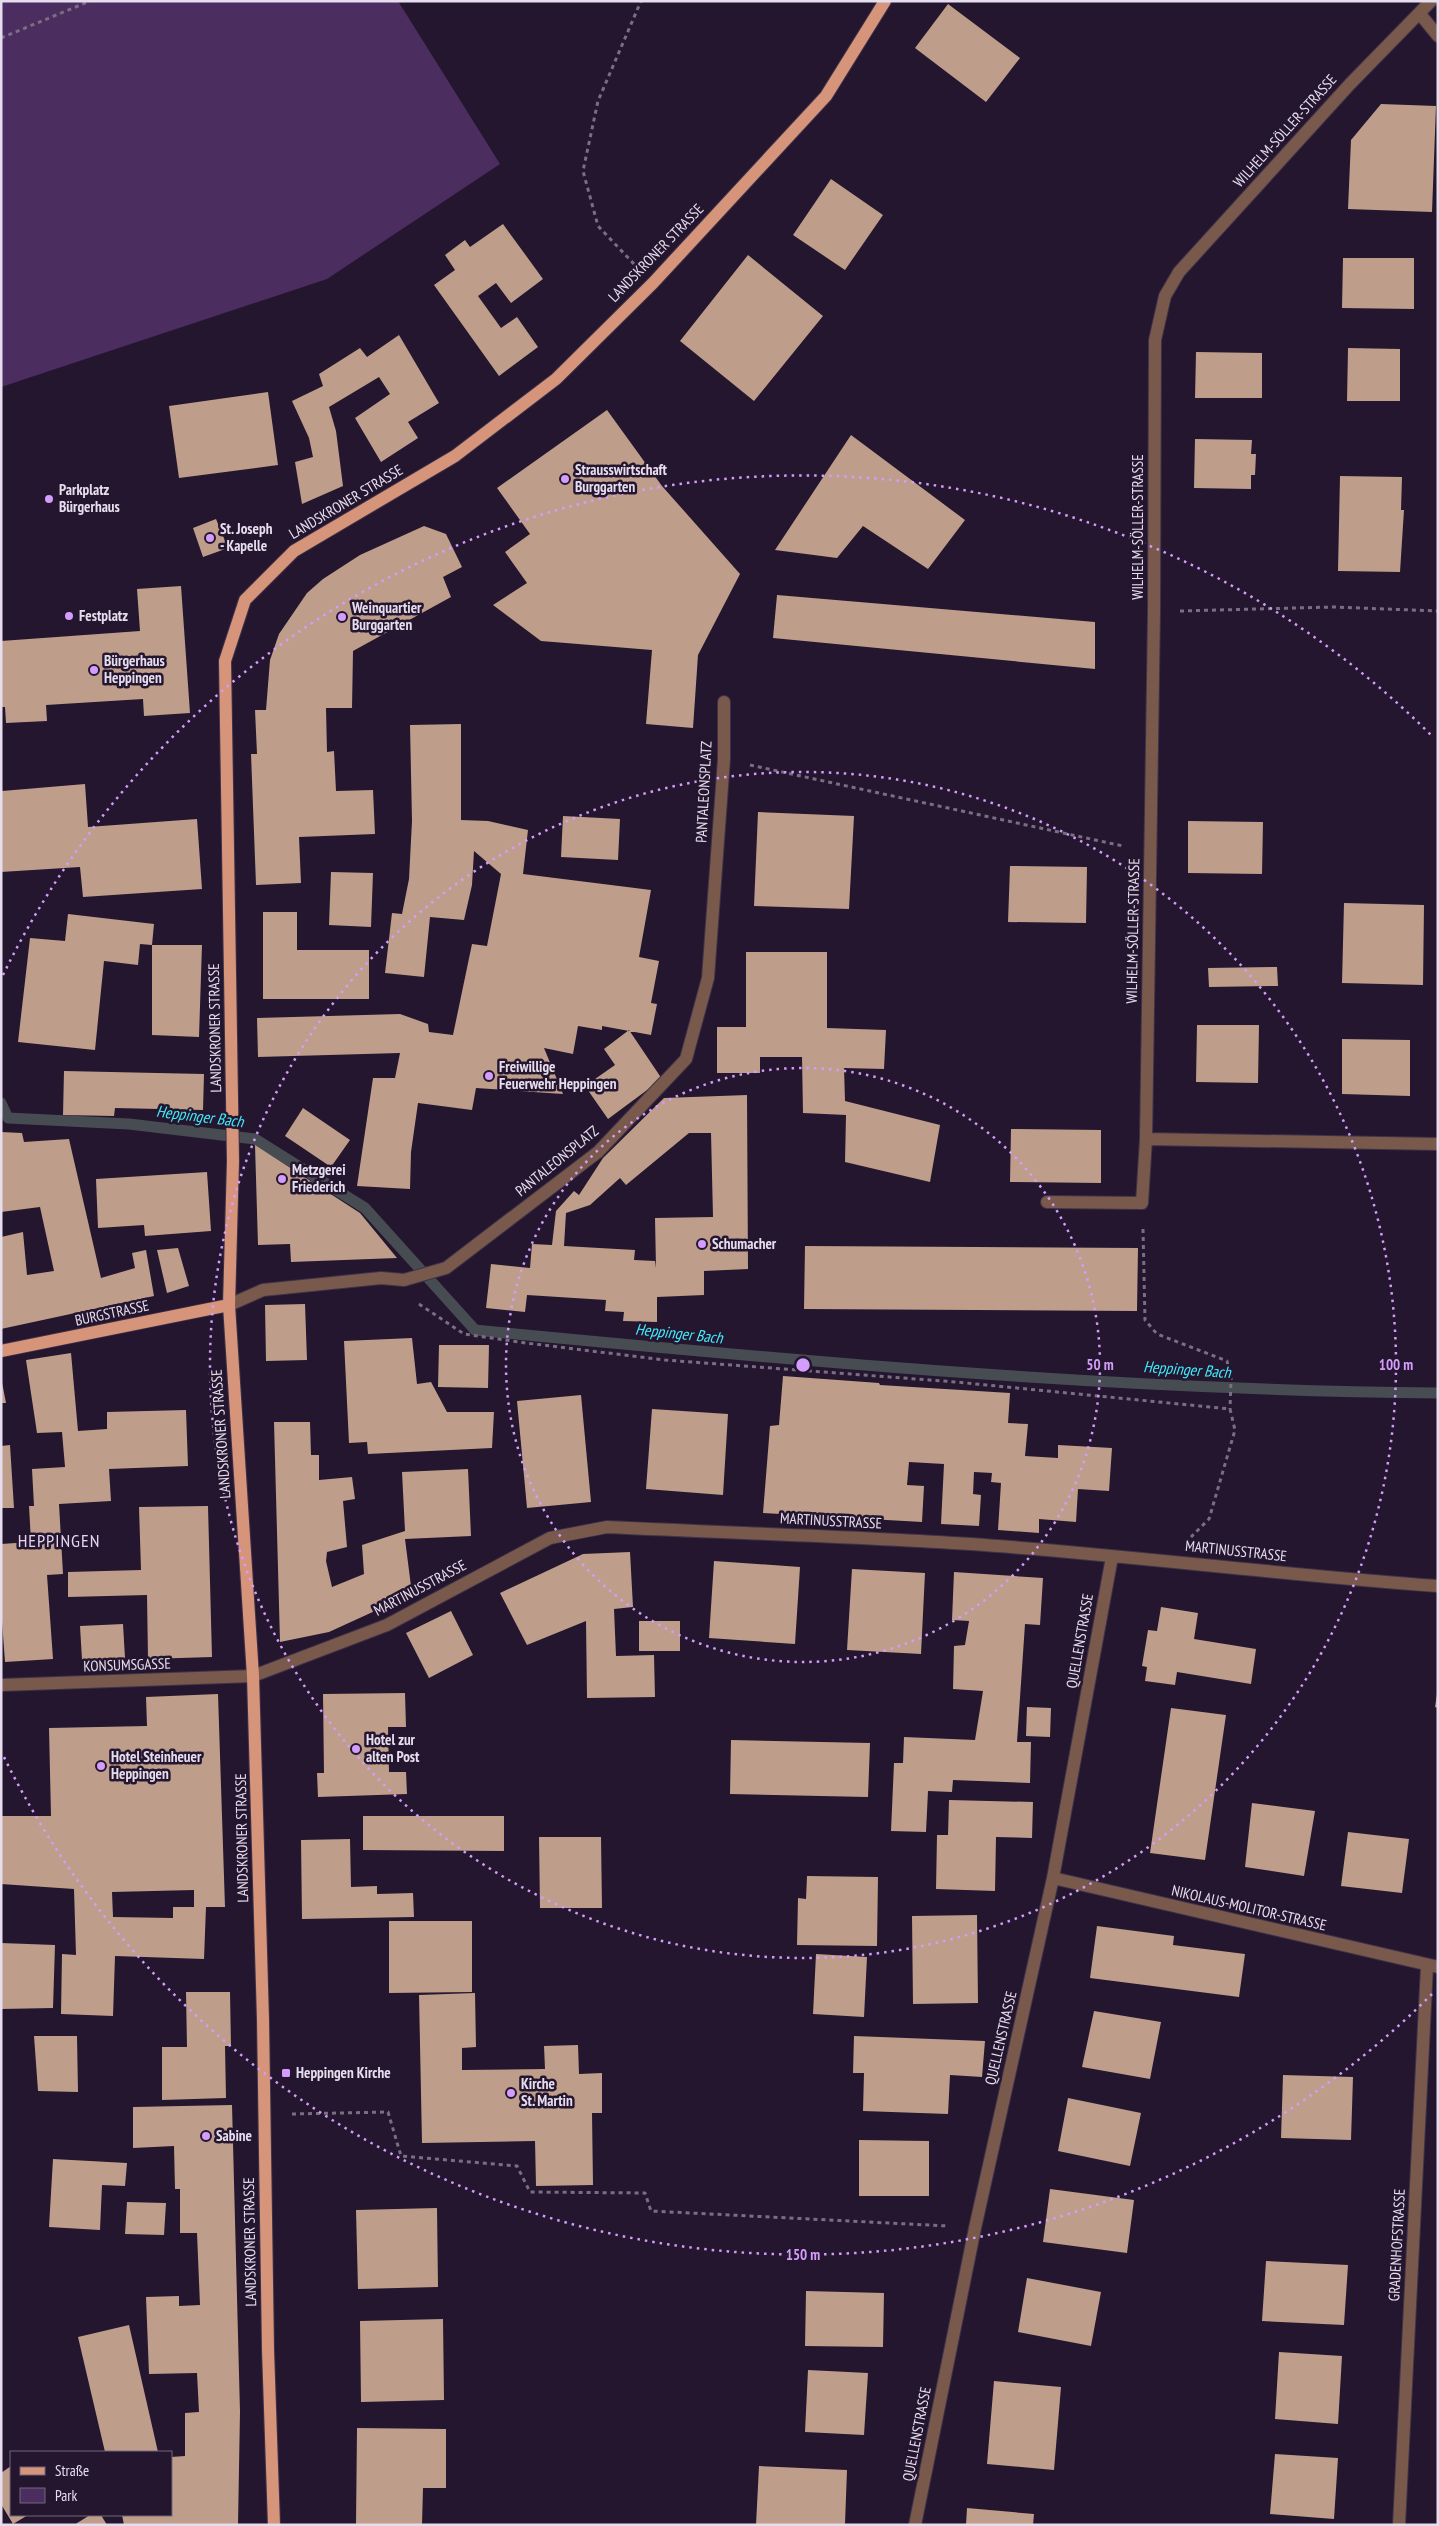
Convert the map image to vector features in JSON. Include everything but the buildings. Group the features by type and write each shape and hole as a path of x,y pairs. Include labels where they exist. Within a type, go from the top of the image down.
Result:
{"main road":[{"name":"LANDSKRONER STRASSE","path":"274,2525 268,2350 253,1676 229,1305 234,1161 225,661 245,600 294,551 455,456 556,379 653,283 826,96 886,1"},
{"name":"BURGSTRASSE","path":"1,1351 229,1305"}],"street":[{"name":"WILHELM-SÖLLER-STRASSE","path":"1142,1203 1146,1139 1156,340 1165,296 1186,265 1350,84 1431,1"},
{"path":"1420,14 1438,36"},
{"name":"PANTALEONSPLATZ","path":"229,1305 262,1290 381,1278 404,1280 446,1268 598,1152 686,1060 708,978 724,759 724,702"},
{"path":"1146,1139 1438,1144"},
{"path":"1047,1202 1142,1203"},
{"name":"MARTINUSSTRASSE","path":"253,1676 387,1626 550,1538 607,1527 971,1544 1167,1560 1359,1580 1438,1586"},
{"name":"QUELLENSTRASSE","path":"915,2525 975,2228 1053,1878 1112,1557"},
{"name":"KONSUMSGASSE","path":"1,1685 253,1676"},
{"name":"NIKOLAUS-MOLITOR-STRASSE","path":"1053,1878 1432,1966"},
{"name":"GRADENHOFSTRASSE","path":"1399,2525 1432,1966"}],"path":[{"path":"1,38 90,1"},
{"path":"640,1 598,101 583,171 598,226 653,283"},
{"path":"1154,612 1333,607 1438,611"},
{"path":"724,759 1150,852"},
{"path":"1142,1203 1145,1320 1157,1334 1227,1361 1231,1379 1230,1409 1235,1430 1209,1519 1167,1560"},
{"path":"381,1278 464,1334 665,1360 956,1382 1230,1409"},
{"path":"264,2115 388,2112 401,2156 517,2166 530,2192 645,2193 651,2211 975,2228"}],"green space":[{"path":"1,1 398,1 500,164 327,279 1,387"}],"waterway":[{"name":"Heppinger Bach","path":"1,1103 8,1118 129,1124 255,1139 365,1208 475,1330 835,1363 1076,1380 1317,1391 1438,1393"}],"place":[{"name":"Strausswirtschaft Burggarten","path":"565,479"},
{"name":"Parkplatz Bürgerhaus","path":"49,499"},
{"name":"St. Joseph - Kapelle","path":"210,538"},
{"name":"Festplatz","path":"69,616"},
{"name":"Weinquartier Burggarten","path":"342,617"},
{"name":"Bürgerhaus Heppingen","path":"94,670"},
{"name":"Freiwillige Feuerwehr Heppingen","path":"489,1076"},
{"name":"Metzgerei Friederich","path":"282,1179"},
{"name":"Schumacher","path":"702,1244"},
{"name":"Hotel zur alten Post","path":"356,1749"},
{"name":"Hotel Steinheuer Heppingen","path":"101,1766"},
{"name":"Heppingen Kirche","path":"286,2073"},
{"name":"Kirche St. Martin","path":"511,2093"},
{"name":"Sabine","path":"206,2136"}],"district":[{"name":"HEPPINGEN","path":"59,1541"}]}
